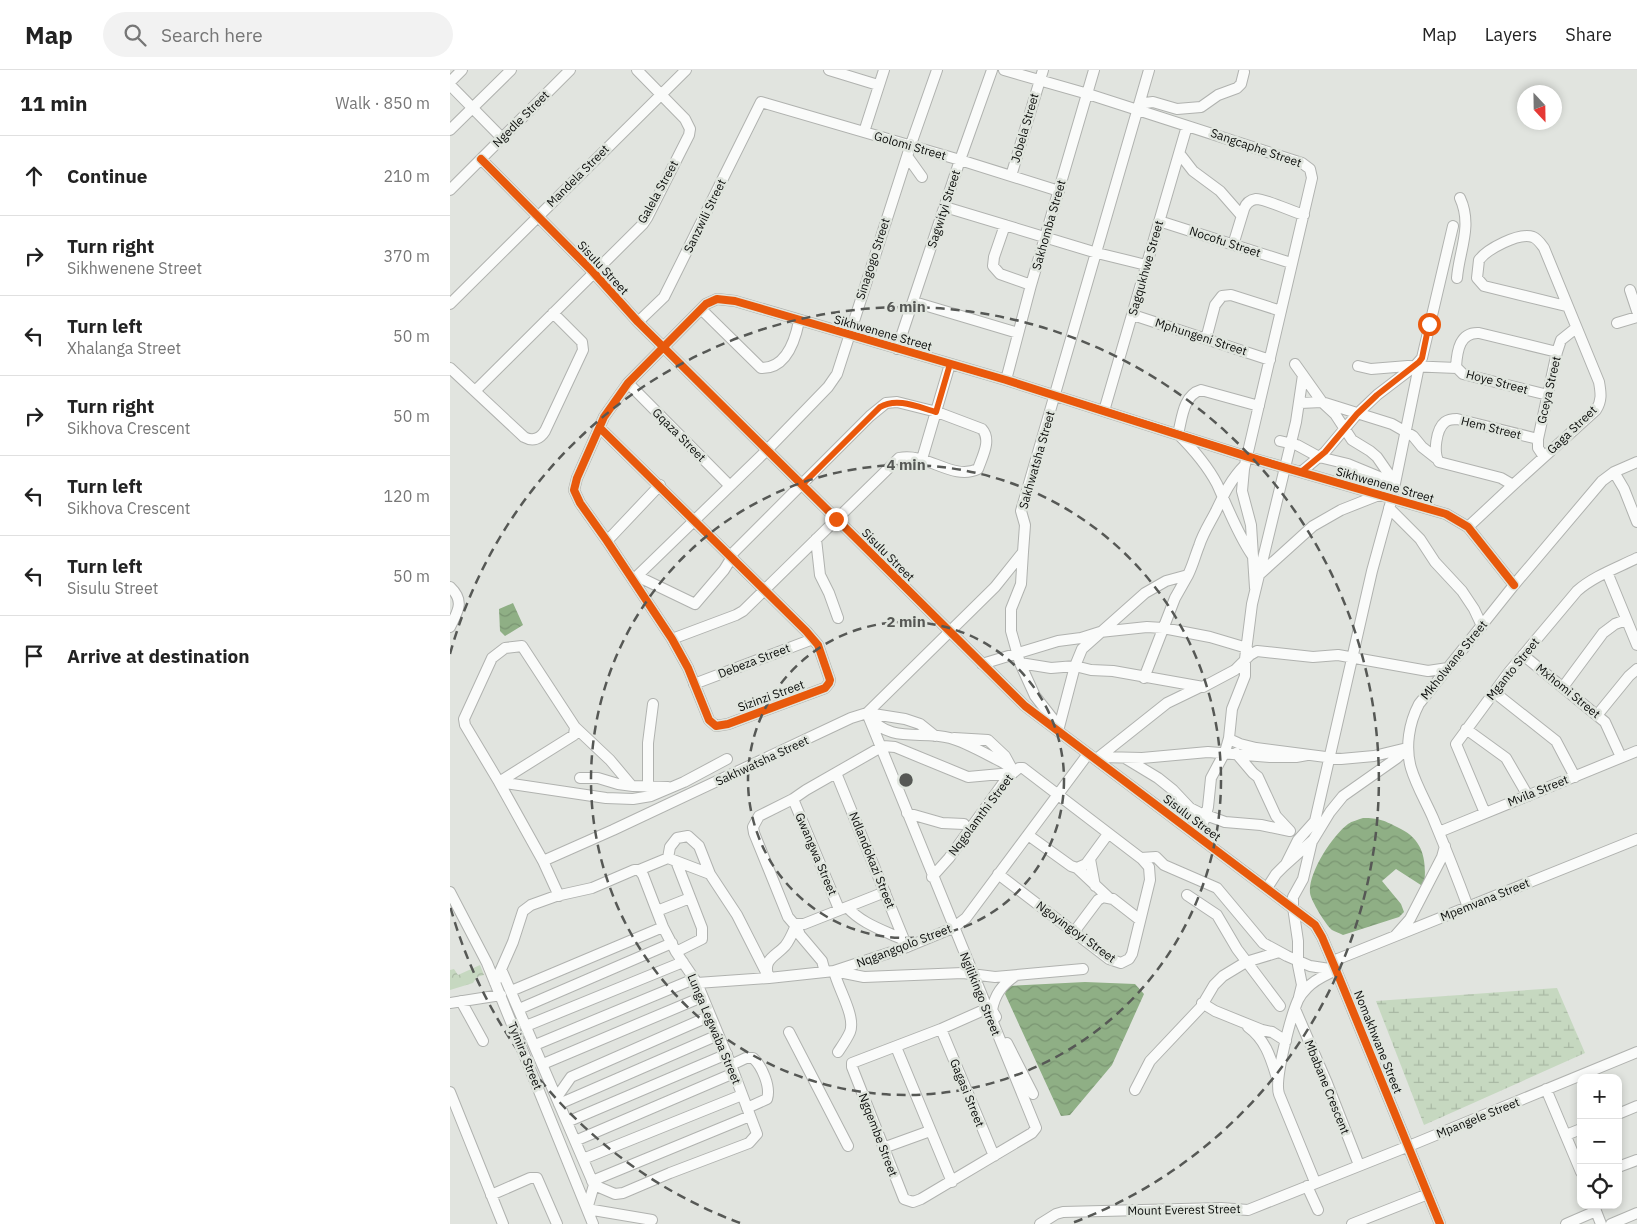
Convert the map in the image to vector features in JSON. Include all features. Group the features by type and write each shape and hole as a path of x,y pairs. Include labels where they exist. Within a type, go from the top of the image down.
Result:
{"street":[{"path":"462,70 450,83 502,138"},
{"path":"450,130 511,70"},
{"name":"Ngedle Street","path":"450,190 570,70"},
{"name":"Galela Street","path":"475,391 643,224 688,135 689,123 637,70"},
{"name":"Mandela Street","path":"450,304 686,70"},
{"path":"829,70 878,85"},
{"path":"864,132 884,70"},
{"name":"Sinagogo Street","path":"637,579 695,519 767,450 837,374 908,152 937,70"},
{"name":"Sagwityi Street","path":"898,349 960,160 992,70"},
{"name":"Sangcaphe Street","path":"1004,70 1138,109 1302,162 1312,173 1304,216 1246,461 1242,491 1251,524 1256,588"},
{"name":"Jobela Street","path":"1011,176 1042,70"},
{"name":"Sakhomba Street","path":"1006,380 1031,285 1094,70"},
{"name":"Sakhwatsha Street","path":"543,861 622,827 851,718 867,713 995,586 1023,552 1025,525 1021,511 1149,70"},
{"path":"1138,109 1145,103 1153,102 1177,109 1201,107 1218,95 1237,88 1241,84 1244,72"},
{"name":"Golomi Street","path":"760,102 864,132 908,152 960,160 1058,191"},
{"name":"Sanzwili Street","path":"638,322 664,297 760,102"},
{"name":"Sagqukhwe Street","path":"1104,411 1187,126"},
{"path":"908,152 922,177"},
{"path":"1179,153 1193,171 1220,191 1241,215"},
{"name":"Sisulu Street","path":"481,159 593,272 638,322 1025,706 1094,756 1267,888"},
{"path":"1457,278 1466,237 1463,205 1460,198"},
{"path":"1233,244 1246,204 1255,199 1304,216"},
{"path":"945,207 1097,253 1146,265"},
{"name":"Nocofu Street","path":"1159,221 1292,263"},
{"path":"1005,225 994,257 993,266 1000,274 1031,285"},
{"path":"1301,472 1319,457 1357,414 1377,395 1417,366 1422,358 1454,226"},
{"name":"Gaga Street","path":"1468,527 1596,410 1601,399 1599,382 1566,306 1544,248 1537,240 1533,237 1520,237 1488,250 1479,260 1477,278 1484,286 1566,306"},
{"path":"1630,290 1637,310"},
{"path":"1206,339 1215,305 1222,296 1231,295 1280,312"},
{"name":"Sikhwenene Street","path":"664,347 706,304 717,299 728,300 1056,395 1178,434 1246,461 1284,467 1380,495 1390,503 1446,514 1468,527 1514,586"},
{"path":"914,302 1018,333"},
{"path":"701,309 760,368 768,368 780,362 790,349 799,321"},
{"path":"450,368 524,437 534,439 542,435 583,350 583,344 579,339 553,313"},
{"name":"Mphungeni Street","path":"1133,314 1270,360"},
{"path":"1618,323 1637,317"},
{"name":"Gceya Street","path":"1544,457 1538,448 1538,439 1554,373 1557,352 1561,340 1576,328"},
{"name":"Hoye Street","path":"1548,395 1468,376 1457,368 1456,361 1460,343 1464,336 1474,332 1557,352"},
{"name":"Sizinzi Street","path":"600,428 695,519 813,639 820,650 830,680 828,686 721,726 712,724 688,668 637,579 580,503 574,490 578,478 600,428 608,410 628,383 664,347"},
{"path":"922,459 950,364"},
{"path":"1295,364 1323,402 1335,414 1352,440 1370,451 1395,483"},
{"path":"1358,366 1371,368 1384,366 1391,368 1417,366 1457,368"},
{"path":"1286,864 1298,840 1315,821 1352,657 1359,636 1372,571 1395,483 1417,366"},
{"path":"1195,834 1204,823 1211,778 1224,753 1232,709 1245,676 1245,660 1252,604 1291,443 1300,402 1303,375"},
{"name":"Gqaza Street","path":"628,383 730,486"},
{"path":"1255,560 1217,485 1204,465 1178,434 1188,397 1195,391 1200,390 1259,406"},
{"path":"637,579 695,604 724,570 731,556 886,403 897,402 936,412 982,429 986,434 987,441 978,469 962,473 922,459 905,456 894,462 766,590 736,615 672,639"},
{"path":"1300,402 1323,402 1392,424 1413,436 1422,446 1445,464 1501,478 1512,485"},
{"name":"Hem Street","path":"1436,458 1435,452 1441,426 1450,420 1457,419 1538,439"},
{"path":"1280,442 1291,443 1319,457 1348,464 1395,483"},
{"path":"1144,678 1175,598 1194,563 1198,546 1205,530 1222,498 1246,461"},
{"name":"Mkholwane Street","path":"1468,907 1439,832 1411,768 1408,748 1414,713 1419,704 1514,586 1602,482 1614,472 1637,462"},
{"path":"1614,472 1634,504 1637,522"},
{"path":"608,541 660,485"},
{"path":"1260,574 1313,526 1341,510 1380,495"},
{"path":"1390,503 1462,592 1474,609 1482,626"},
{"path":"816,539 820,575 838,618"},
{"path":"1023,552 1021,584 1011,609 1011,631 1019,658 1035,696 1053,719 1058,731"},
{"name":"Mganto Street","path":"1485,813 1456,744 1494,692 1577,591 1607,572 1637,558"},
{"path":"1607,572 1637,645"},
{"path":"1058,731 1075,666 1082,649 1132,603 1153,587 1188,575"},
{"path":"450,587 458,596 459,604 450,627"},
{"path":"1563,687 1603,633 1615,624 1626,620"},
{"path":"982,664 1019,658 1050,643 1081,638 1100,632 1147,627 1163,628 1228,641 1247,648"},
{"name":"Debeza Street","path":"694,684 813,639"},
{"path":"559,896 543,861 500,782 465,725 464,719 492,658 505,648 522,646 575,727 610,760 631,785"},
{"path":"1245,660 1257,652 1313,657 1338,655 1428,671 1448,668"},
{"name":"Mxhomi Street","path":"1523,656 1606,722 1621,757"},
{"path":"1019,658 1051,668 1075,666 1200,687"},
{"name":"Nqgangqolo Street","path":"535,1045 696,981 769,978 830,972 905,943 953,928 966,918 1057,795 1094,756 1167,703 1220,679 1235,670 1245,660"},
{"path":"1598,714 1637,669"},
{"path":"1428,671 1434,686"},
{"path":"1494,692 1556,741 1575,777"},
{"path":"648,786 648,743 653,704"},
{"path":"867,713 905,719 920,724 935,736"},
{"path":"867,713 886,731 913,736 950,738 1000,761 1012,773"},
{"name":"Ngilikingo Street","path":"867,713 932,877 1036,1128"},
{"path":"500,782 574,735 575,727"},
{"path":"1466,729 1506,758 1528,796"},
{"path":"1228,739 1256,748 1330,758 1356,758 1408,748"},
{"path":"1124,758 1158,778 1173,790 1190,808 1224,822 1261,825 1290,831 1276,816 1258,777 1238,755 1228,739"},
{"path":"884,892 804,924 791,922 754,833 753,827 759,816 793,799 883,746 895,747 968,777 1012,773"},
{"path":"1299,998 1302,985 1293,897 1303,879 1313,840 1330,812 1343,796 1397,758 1408,748"},
{"name":"Mvila Street","path":"1439,832 1637,751"},
{"path":"1094,756 1124,758 1160,757 1208,752 1296,757 1307,755"},
{"path":"500,782 606,798 633,799 651,796 726,759"},
{"name":"Nqgolamthi Street","path":"932,877 949,858 1012,773 1019,768 1023,768 1046,784 1057,795"},
{"name":"Ndlandokazi Street","path":"836,773 905,943"},
{"path":"580,778 598,778 631,785 674,786"},
{"path":"1057,795 1141,858 1156,857 1164,865 1217,888 1263,943 1310,966 1335,965"},
{"name":"Gwangwa Street","path":"793,799 843,908"},
{"path":"906,813 942,823 964,824"},
{"path":"1077,868 1086,864 1108,834"},
{"path":"1028,835 1071,866 1077,868 1108,897 1140,920"},
{"path":"519,1010 674,948 702,939 702,928 672,860 670,847 677,838 688,836 699,846 710,874 737,914 769,978"},
{"name":"Mpemvana Street","path":"1335,965 1394,937 1637,839"},
{"path":"1267,888 1276,874 1313,840"},
{"path":"1394,937 1410,919 1442,857 1444,846"},
{"name":"Ngoyingoyi Street","path":"998,874 1108,958 1116,962 1125,963 1132,954 1150,872 1149,866 1141,858"},
{"path":"1090,859 1095,886"},
{"path":"495,982 523,911 531,905 592,888 634,870 672,860 710,874"},
{"name":"Lunga Legwaba Street","path":"593,1183 615,1194 623,1194 670,1173 749,1143 757,1134 696,981 674,948 663,927 643,875 639,870"},
{"name":"Nomakhwane Street","path":"1267,888 1315,925 1322,937 1440,1224"},
{"name":"Tyinira Street","path":"450,892 467,922 501,995 593,1224"},
{"path":"1187,894 1217,915 1224,930 1246,962 1280,1006"},
{"path":"1074,932 1098,900 1108,897"},
{"path":"657,910 690,898"},
{"path":"843,908 882,932 905,943"},
{"path":"796,924 800,935 830,972 851,1016 850,1031 838,1052"},
{"path":"769,978 766,969 769,959 785,946 796,924"},
{"path":"511,991 663,927"},
{"path":"1135,1090 1150,1061 1202,1003 1214,985 1223,976 1246,962 1279,952"},
{"path":"526,1026 683,962"},
{"name":"Mbabane Crescent","path":"1318,1210 1311,1184 1279,1094 1278,1082 1294,1009 1299,998 1308,987 1335,965"},
{"path":"501,969 593,1183 587,1209 652,1220"},
{"path":"830,972 864,977 972,974 995,977 1083,970"},
{"path":"1016,975 1000,989 994,998 992,1010 1033,1094"},
{"path":"450,1003 501,995"},
{"path":"543,1064 702,997"},
{"path":"461,1001 484,1041"},
{"path":"1202,1003 1215,1011 1262,1030 1272,1032 1286,1041"},
{"name":"Ngqembe Street","path":"986,1009 941,1029 852,1063 904,1200 918,1201 1032,1133 1036,1128"},
{"name":"Mbabane Crescent","path":"1294,1009 1327,1084 1359,1165"},
{"path":"558,1100 571,1077 710,1016"},
{"path":"1242,1021 1254,1031 1267,1049 1278,1082"},
{"name":"Gagasi Street","path":"941,1029 994,1156"},
{"path":"789,1032 848,1146"},
{"path":"558,1100 718,1035"},
{"path":"896,1047 952,1182"},
{"name":"Mpangele Street","path":"1409,1146 1637,1052"},
{"path":"567,1122 726,1054"},
{"path":"575,1141 732,1069 746,1058 753,1058 757,1061 764,1075 768,1094 766,1099 749,1112 593,1183"},
{"path":"1546,1089 1578,1164"},
{"path":"450,1092 503,1224"},
{"path":"583,1159 742,1095"},
{"path":"1622,1112 1637,1106"},
{"path":"883,1148 930,1131"},
{"path":"1566,1135 1577,1131"},
{"name":"Mount Everest Street","path":"1040,1224 1050,1216 1063,1212 1221,1208 1248,1210 1409,1146"},
{"path":"1622,1166 1637,1160"},
{"path":"491,1195 530,1178 538,1178 557,1224"},
{"path":"1352,1224 1428,1194"},
{"path":"1566,1224 1593,1209"},
{"path":"1595,1209 1602,1224"},
{"path":"1611,1224 1637,1213"}],"green space":[{"path":"480,965 484,975 477,977 473,983 450,990 450,970 454,969 458,975"},
{"path":"1557,988 1585,1053 1424,1125 1376,1001"}],"water":[{"path":"513,603 523,625 505,636 500,631 499,609"},
{"path":"1363,818 1384,821 1406,832 1413,838 1422,851 1424,859 1424,887 1396,869 1382,881 1401,904 1404,912 1399,917 1343,935 1332,930 1323,918 1311,897 1310,885 1322,856 1335,837 1348,824"},
{"path":"1085,982 1135,984 1144,994 1112,1065 1070,1115 1061,1116 1005,994 1008,986"}],"cycle path":[{"path":"481,159 593,272 638,322 1025,706 1315,925 1336,970 1440,1224"},
{"path":"600,428 818,645 830,680 825,688 728,724 716,726 709,720 688,668 672,639 580,503 574,490 577,478 604,417 628,383 706,304 717,299 735,301 1006,380 1248,457 1446,514 1468,527 1514,585"}],"route":[{"path":"836,519 802,485 886,403 897,402 936,412 950,364 1056,395 1248,457 1301,472 1325,452 1344,428 1377,395 1419,362 1422,358 1429,324"}]}
